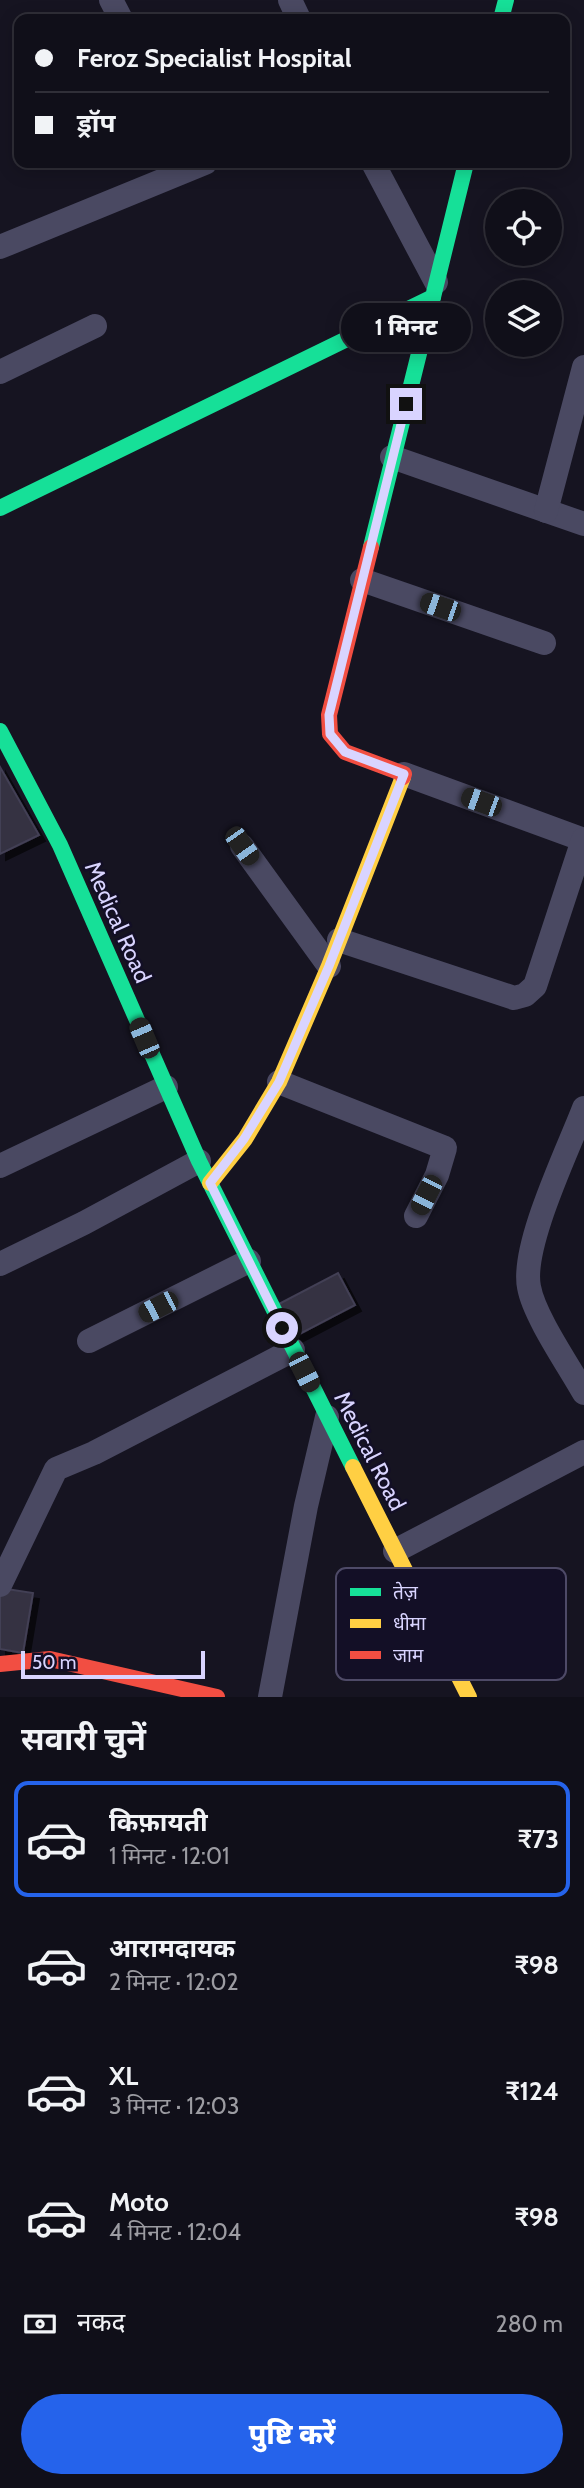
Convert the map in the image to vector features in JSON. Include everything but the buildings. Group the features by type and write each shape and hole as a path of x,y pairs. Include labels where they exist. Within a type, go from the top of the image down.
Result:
{"street":[{"path":"0,247 189,168"},
{"path":"375,168 435,290"},
{"path":"339,940 514,998 525,995 535,986 583,840 345,752 330,734 329,715 465,168"},
{"path":"0,508 435,290"},
{"path":"0,372 96,326"},
{"path":"547,511 584,367"},
{"path":"392,457 584,524"},
{"path":"362,580 544,643"},
{"name":"Medical Road","path":"0,731 60,845 204,1172 404,1568"},
{"path":"0,1264 84,1223 204,1172 244,1139 279,1082 329,966 404,774"},
{"path":"242,846 329,966"},
{"path":"279,1082 445,1147 437,1175 416,1216"},
{"path":"0,1166 166,1087"},
{"path":"584,1108 528,1258 529,1288 537,1311 584,1393"},
{"path":"89,1341 248,1261"},
{"path":"0,1585 9,1545 55,1469 94,1452 293,1350"},
{"path":"270,1697 306,1506 327,1417"},
{"path":"395,1551 584,1452"},
{"path":"0,1664 51,1659 216,1697"},
{"name":"Medical Road","path":"460,1680 469,1697"}],"traffic: fast":[{"path":"502,14 506,0"},
{"path":"0,508 433,297 465,168"},
{"path":"371,547 433,297"},
{"path":"0,731 60,845 199,1161 353,1467"}],"traffic: slow":[{"path":"210,1183 245,1139 279,1082 329,966 403,777"},
{"path":"353,1467 404,1568"},
{"path":"460,1680 469,1697"}],"traffic: jam":[{"path":"371,547 329,715 330,734 345,752 404,774 403,777"},
{"path":"0,1664 50,1659 217,1697"}],"route":[{"path":"282,1328 210,1183 244,1139 279,1082 329,966 404,774 345,752 330,734 329,715 406,404"}]}
